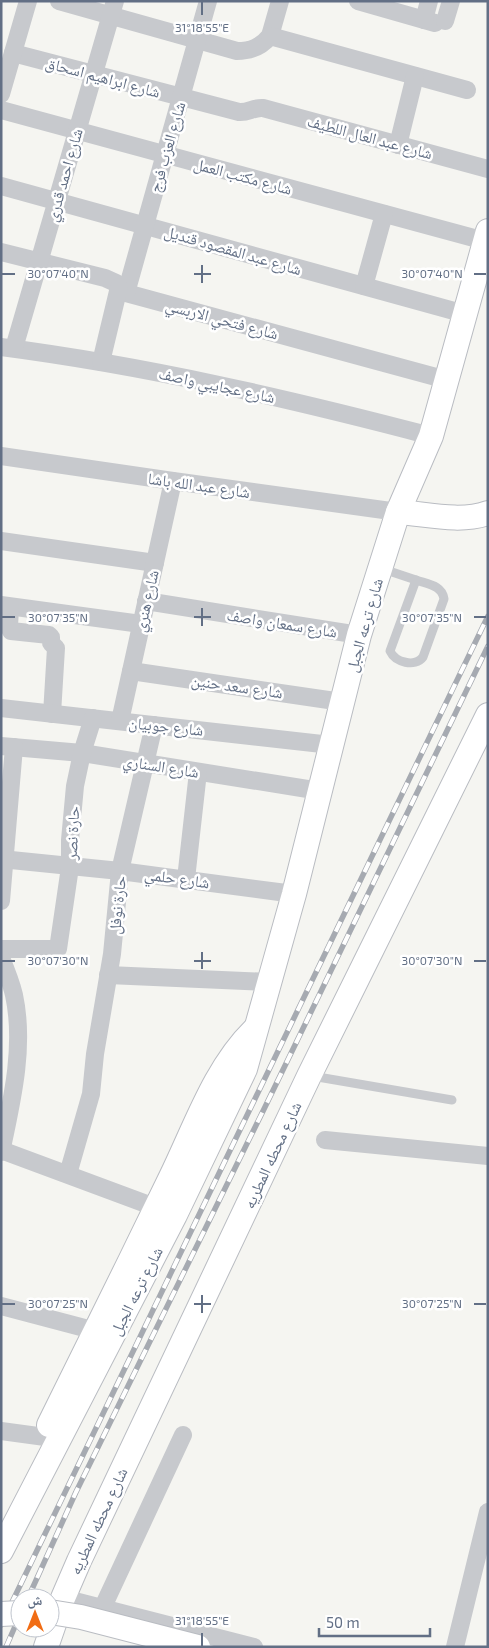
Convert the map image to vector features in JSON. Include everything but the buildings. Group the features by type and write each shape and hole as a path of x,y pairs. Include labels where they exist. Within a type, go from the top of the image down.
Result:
{"street":[{"path":"1,94 9,47 28,1"},
{"path":"59,1 113,8 197,40 237,51 245,51 265,40 280,1"},
{"name":"شارع العزب فرج","path":"101,362 165,155 208,1"},
{"path":"429,1 435,21"},
{"path":"435,21 451,1"},
{"path":"365,2 435,21"},
{"name":"شارع احمد قدري","path":"8,348 40,262 113,8"},
{"path":"265,40 467,90"},
{"name":"شارع ابراهيم اسحاق","path":"9,47 93,75 181,98 242,112 252,108"},
{"path":"398,145 416,76"},
{"name":"شارع عبد العال اللطيف","path":"252,108 263,108 488,169"},
{"name":"شارع مكتب العمل","path":"1,110 384,214 486,236"},
{"name":"شارع عبد المقصود قنديل","path":"1,186 465,314"},
{"path":"364,286 384,214"},
{"name":"شارع ترعه الجبل","path":"51,1438 96,1331 246,1069 294,894 359,635 398,512 431,436 486,236"},
{"name":"شارع فتحي الاربسي","path":"1,252 105,278 111,280 122,290 447,380"},
{"name":"شارع عجايبي واصف","path":"8,348 101,362 267,395 431,436"},
{"name":"شارع عبد الله باشا","path":"1,456 398,512"},
{"name":"شارع هنري","path":"120,721 173,481"},
{"path":"398,512 465,518 477,517 488,513"},
{"path":"1,541 155,563"},
{"name":"شارع سمعان واصف","path":"146,601 359,635"},
{"path":"52,714 56,648 51,643 49,635 11,630 6,606 141,624"},
{"name":"شارع سعد حنين","path":"131,671 342,702"},
{"name":"شارع جوبيان","path":"1,708 332,744"},
{"name":"شارع محطه المطريه","path":"60,1597 309,1076 488,715"},
{"name":"حارة نصر","path":"1,949 58,949 70,867 71,813 82,753 93,718"},
{"name":"حارة نوفل","path":"68,1174 91,1094 95,1054 112,954 120,871 154,725"},
{"path":"1,901 8,747"},
{"name":"شارع السناري","path":"8,747 82,753 320,791"},
{"path":"186,880 198,772"},
{"name":"شارع حلمي","path":"3,859 120,871 294,894"},
{"path":"1,958 14,994 17,1020 14,1084 1,1151 166,1211"},
{"path":"108,975 270,982"},
{"path":"325,1140 488,1156"},
{"name":"شارع ترعه الجبل","path":"1,1551 6,1522 51,1438 166,1211"},
{"path":"1,1306 96,1331"},
{"path":"1,1431 51,1438"},
{"path":"102,1609 183,1435"},
{"path":"456,1647 488,1512"},
{"path":"60,1605 102,1609 196,1642"},
{"path":"60,1607 81,1617 196,1642 254,1647"}],"lane":[{"path":"380,568 438,587 443,592 444,599 423,656 419,662 414,663 396,658 390,651 416,580"},
{"path":"309,1076 452,1100"}],"railway":[{"path":"1,1625 488,616"},
{"path":"33,1588 76,1492 488,646"},
{"path":"6,1647 10,1638"}]}
